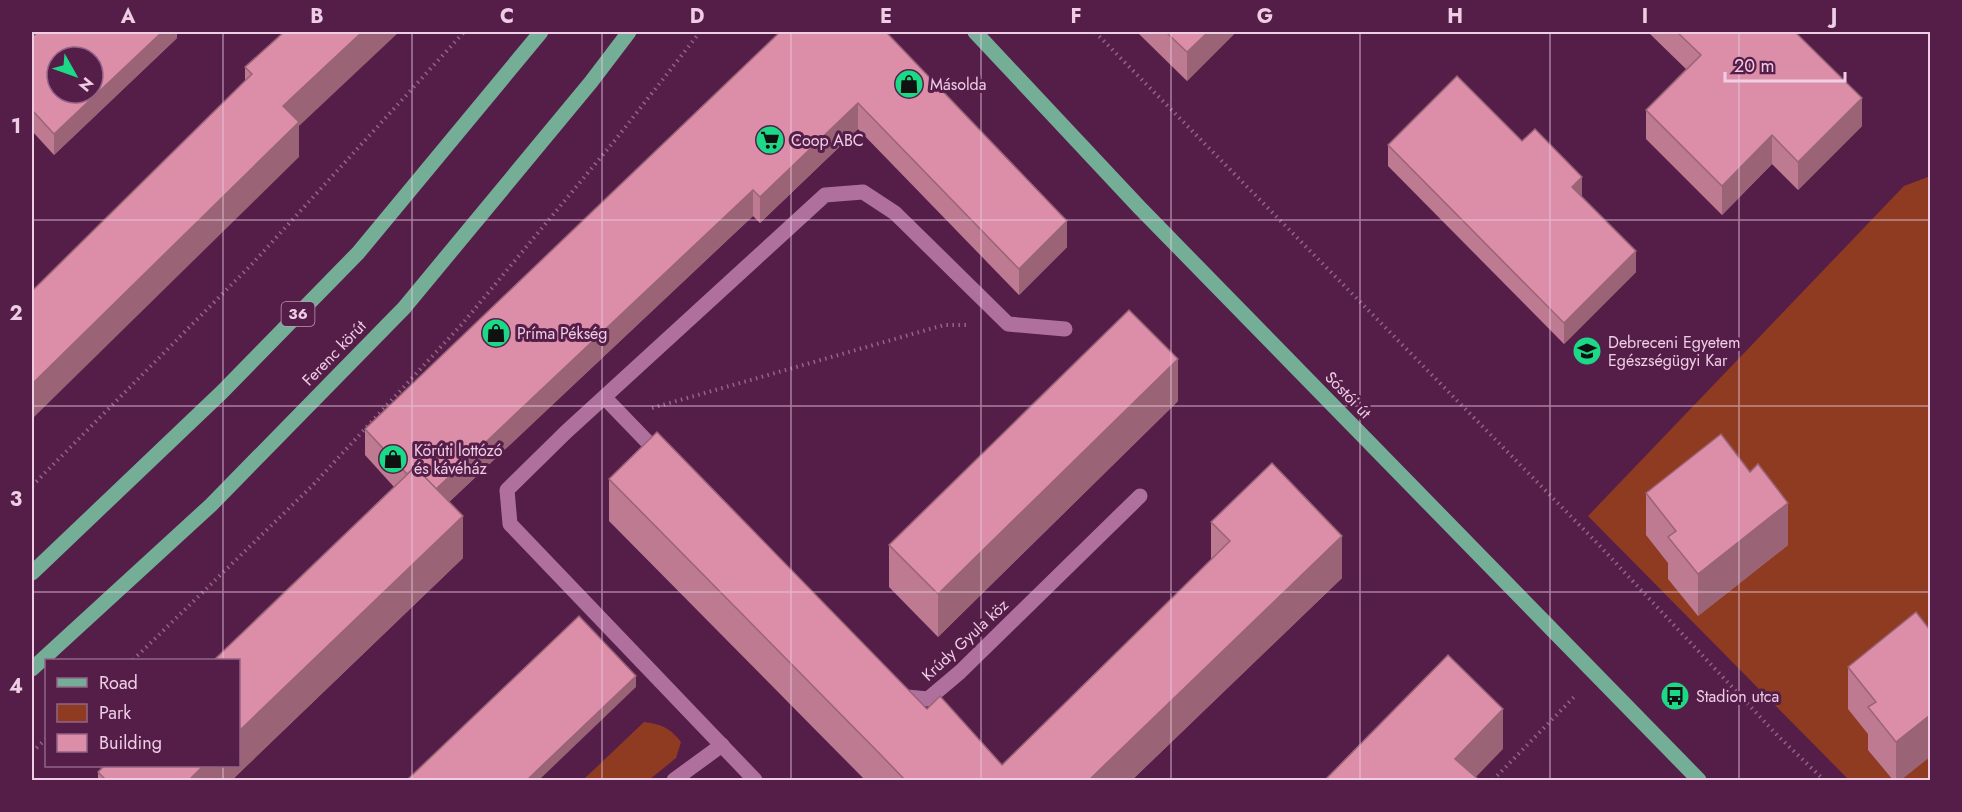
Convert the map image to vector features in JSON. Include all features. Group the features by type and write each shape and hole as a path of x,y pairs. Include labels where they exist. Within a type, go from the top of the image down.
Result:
{"main road":[{"name":"36","path":"32,573 213,400 358,253 541,32"},
{"name":"Ferenc körút","path":"32,669 211,505 404,308 591,82 629,32"},
{"name":"Sóstói út","path":"975,32 1139,207 1699,780"}],"street":[{"path":"755,780 510,524 507,490 825,195 862,192 895,213 1008,324 1065,329"},
{"path":"605,398 673,468"},
{"name":"Krúdy Gyula köz","path":"887,686 908,697 928,699 960,672 1140,496"},
{"path":"674,780 722,745"}],"path":[{"path":"32,486 252,264 464,32"},
{"path":"134,659 312,484 463,323 616,140 700,32"},
{"path":"1095,32 1598,544 1778,735 1824,780"},
{"path":"623,416 944,325 1008,324"},
{"path":"1493,780 1597,675"},
{"path":"32,752 45,740"}],"green space":[{"path":"1928,177 1930,180 1930,780 1849,780 1588,516 1904,186"},
{"path":"644,722 665,727 677,737 681,742 676,758 649,780 583,780"}],"building":[{"path":"38,32 162,32 105,86 105,45 45,45 45,105 85,105 54,134 32,110 32,37"},
{"path":"284,32 362,32 283,106 299,122 32,384 32,291 252,74 245,67"},
{"path":"780,32 886,32 1067,221 1019,269 858,103 760,197 753,190 436,489 415,467 407,474 365,429"},
{"path":"1166,32 1208,32 1187,52"},
{"path":"1677,32 1795,32 1862,98 1798,162 1772,135 1722,186 1646,110 1701,55"},
{"path":"1457,76 1522,141 1535,129 1582,177 1572,187 1636,251 1564,323 1388,145"},
{"path":"1129,310 1178,359 938,594 889,545"},
{"path":"657,432 927,709 940,696 1002,765 1230,541 1211,522 1272,463 1342,536 1089,780 905,780 609,479"},
{"path":"1721,434 1750,472 1758,464 1788,503 1698,574 1668,537 1676,531 1646,493"},
{"path":"415,467 463,516 240,730 240,659 215,659"},
{"path":"1916,612 1930,630 1930,715 1896,742 1868,707 1876,702 1848,667"},
{"path":"579,616 636,676 527,780 407,780"},
{"path":"1448,655 1503,709 1455,759 1479,780 1325,780"},
{"path":"103,767 202,767 189,780 106,780 98,772"}],"place":[{"name":"Másolda","path":"909,84"},
{"name":"Coop ABC","path":"770,140"},
{"name":"Príma Pékség","path":"496,333"},
{"name":"Debreceni Egyetem Egészségügyi Kar","path":"1587,351"},
{"name":"Körúti lottózó és kávéház","path":"393,459"},
{"name":"Stadion utca","path":"1675,696"}]}
